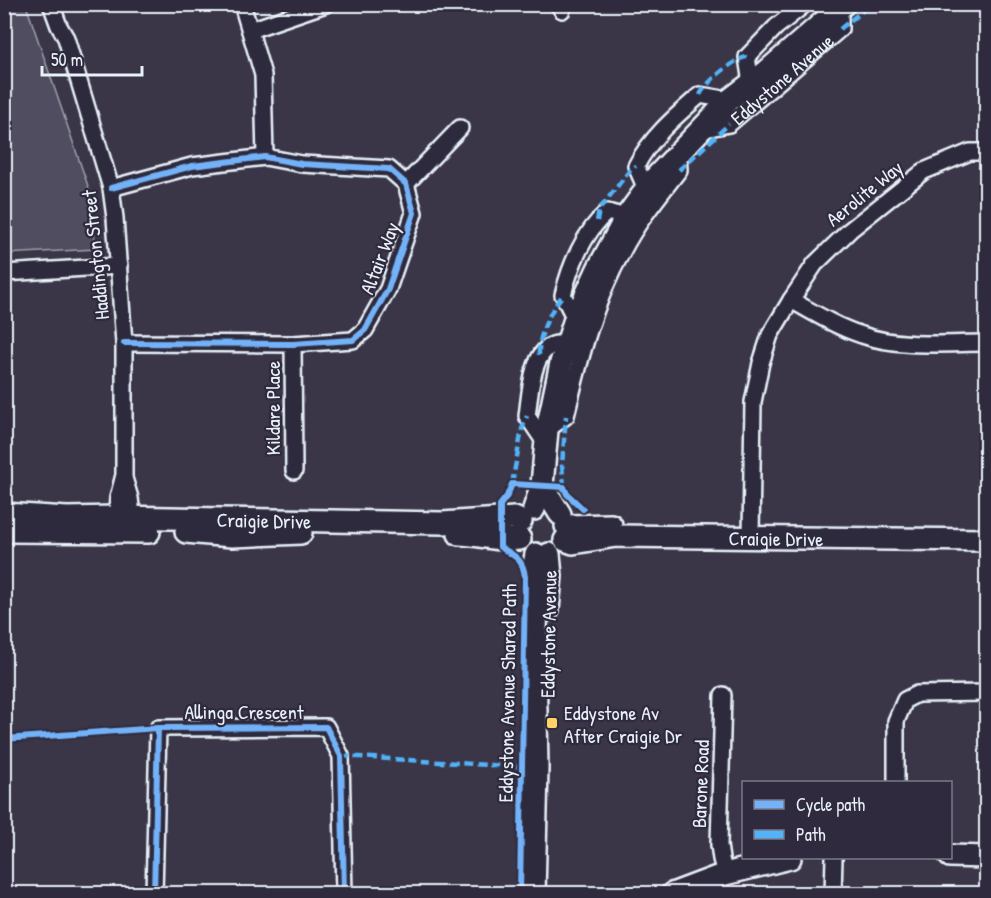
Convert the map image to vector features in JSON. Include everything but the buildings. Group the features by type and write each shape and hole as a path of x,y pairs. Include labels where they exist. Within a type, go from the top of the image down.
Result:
{"main road":[{"name":"Eddystone Avenue","path":"525,523 542,485 546,437 561,363 575,319 626,217 646,189 678,152 729,100 842,6"},
{"path":"542,485 564,527 561,547 542,554 525,546 525,523 548,508 564,527"},
{"name":"Craigie Drive","path":"4,514 67,518 253,537 304,533 473,534 512,540 525,523"},
{"name":"Craigie Drive","path":"4,531 124,525"},
{"name":"Craigie Drive","path":"564,527 752,531 987,528"},
{"name":"Craigie Drive","path":"752,531 811,539 987,540"},
{"name":"Eddystone Avenue","path":"534,894 537,768 535,659 537,602 534,566 542,554"},
{"name":"Eddystone Avenue","path":"542,554 551,576 547,619 549,781 547,894"},
{"path":"952,856 987,857"},
{"path":"672,894 726,874 786,859"}],"street":[{"name":"Haddington Street","path":"51,4 66,38 111,188 124,343 124,525"},
{"path":"59,4 67,30 66,38"},
{"path":"242,4 263,75 265,157"},
{"path":"250,30 326,4"},
{"name":"Eddystone Avenue","path":"751,84 747,57 776,27 805,4"},
{"name":"Eddystone Avenue","path":"700,130 729,124 840,29 842,6"},
{"name":"Eddystone Avenue","path":"646,189 636,166 644,150 671,121 700,95 729,100"},
{"path":"111,188 192,166 265,157 302,164 388,169 406,184 460,128"},
{"path":"546,437 566,416 587,332 603,291 623,249 679,170 678,152"},
{"name":"Aerolite Way","path":"752,531 753,402 761,363 770,335 791,300 815,264 850,230 924,171 970,152 987,152"},
{"name":"Altair Way","path":"124,343 293,344 353,340 365,330 388,289 414,213 406,184"},
{"path":"4,273 119,266"},
{"path":"791,300 831,323 864,336 913,344 987,343"},
{"name":"Kildare Place","path":"293,344 294,471"},
{"path":"896,781 896,721 905,700 917,694 926,693 987,693"},
{"name":"Barone Road","path":"723,695 719,845 726,874"},
{"name":"Allinga Crescent","path":"154,894 158,728 326,728 341,756 344,894"},
{"path":"833,894 834,859"}],"shaded area":[{"path":"5,4 26,5 89,189 96,249 5,254"}],"marked path":[{"path":"840,29 871,4"},
{"path":"700,95 721,72 747,57"},
{"path":"679,170 729,124"},
{"path":"597,221 599,210 630,170 636,166"},
{"path":"539,355 540,340 546,324 563,295"},
{"path":"512,484 522,429 527,416"},
{"path":"564,487 562,465 566,416"},
{"path":"341,756 523,767"}],"cycle path":[{"path":"111,188 192,166 265,157 302,164 389,169 406,184 414,213 388,289 365,330 353,340 293,344 124,343"},
{"name":"Eddystone Avenue Shared Path","path":"520,894 525,577 520,562 500,547 500,505 512,484 564,487 567,494 583,509"},
{"path":"154,894 158,728 326,727 341,756 344,894"},
{"path":"4,739 158,728"}],"place":[{"name":"Eddystone Av After Craigie Dr","path":"552,723"}]}
